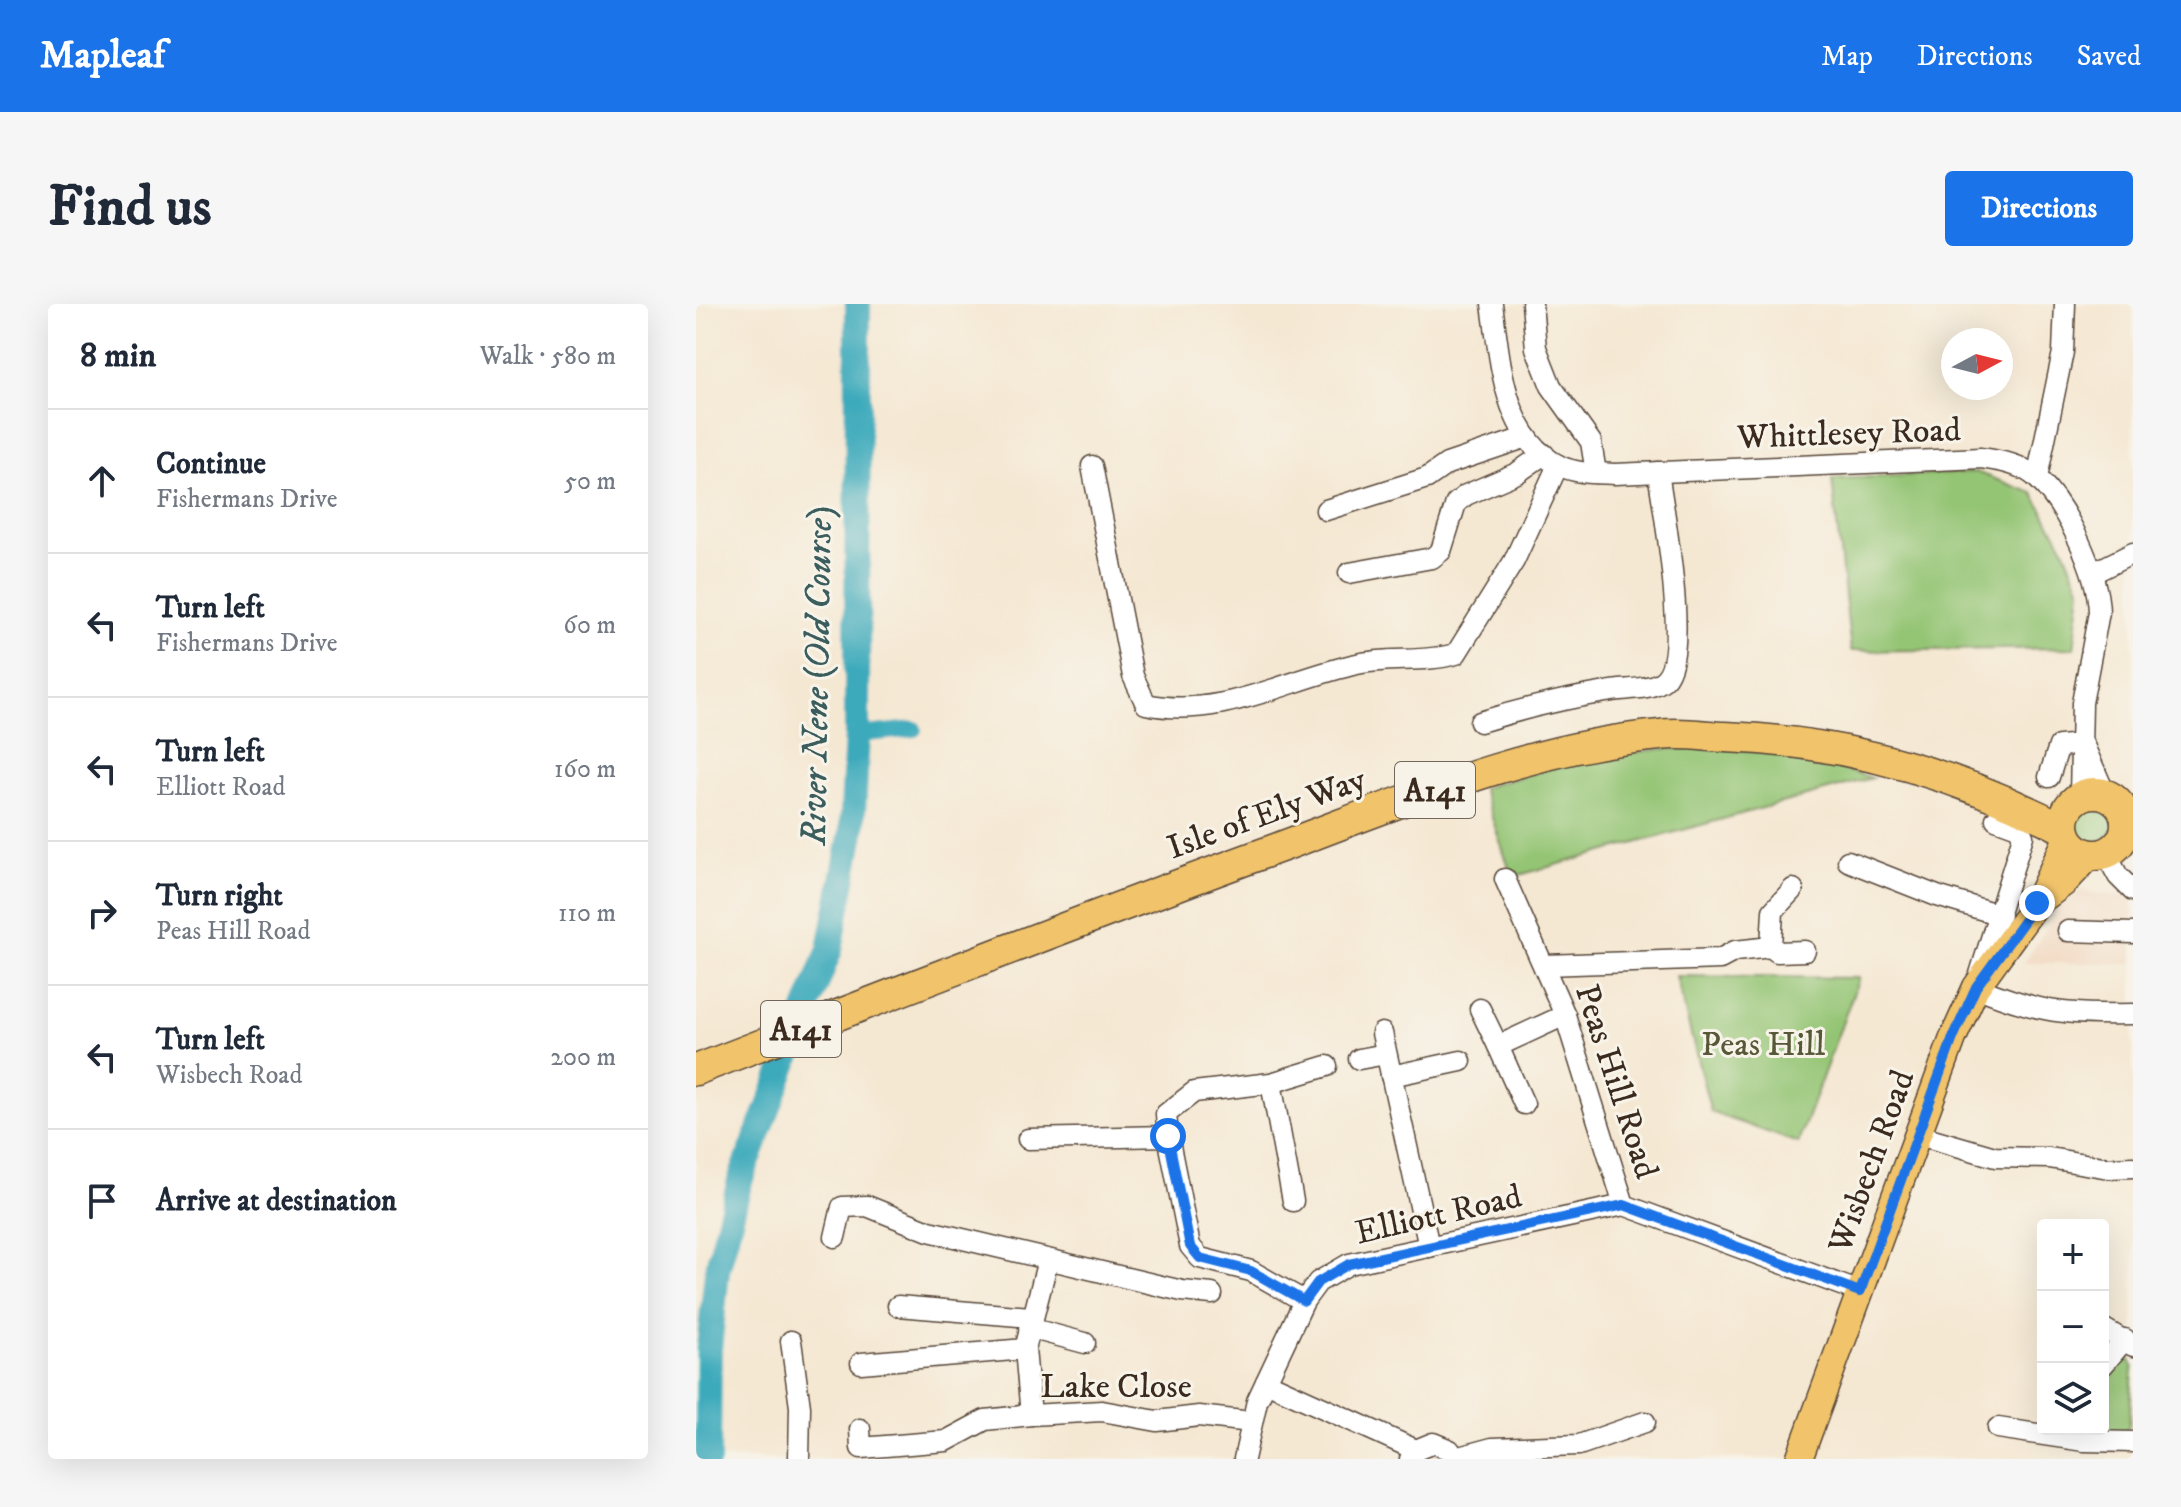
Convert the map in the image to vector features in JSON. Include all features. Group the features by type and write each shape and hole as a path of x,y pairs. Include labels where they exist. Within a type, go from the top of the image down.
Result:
{"highway":[{"name":"Isle of Ely Way","path":"696,1070 1008,947 1471,777 1568,750 1662,734 1771,738 1863,753 1923,770 2008,812 2092,817"},
{"path":"2092,817 2122,808 2130,821"}],"main road":[{"name":"Wisbech Road","path":"1799,1459 1953,1038 1976,987 2037,903 2064,883 2092,817"}],"street":[{"path":"1492,304 1510,404 1527,437 1551,459"},
{"path":"1532,304 1536,348 1551,386 1591,442 1596,473"},
{"path":"2065,304 2063,352 2037,478 2055,501 2093,573 2099,612 2082,703 2083,744 2092,817 2118,876 2133,891"},
{"path":"1326,510 1427,478 1447,464 1527,437"},
{"name":"Whittlesey Road","path":"1551,459 1596,473 1981,458 2004,462 2037,478"},
{"path":"1349,573 1432,558 1441,551 1456,503 1466,495 1551,459"},
{"path":"1092,466 1133,676 1146,704 1166,709 1214,706 1354,664 1379,660 1438,659 1456,654 1514,561 1551,459"},
{"path":"1480,722 1608,691 1659,683 1668,676 1675,644 1675,595 1658,472"},
{"path":"2093,573 2133,553"},
{"path":"2049,777 2059,746 2083,744"},
{"path":"2008,812 2023,836 1976,987 2023,1006 2052,1013 2133,1014"},
{"path":"1848,861 2000,915"},
{"name":"Peas Hill Road","path":"1505,879 1565,1015 1624,1205 1860,1292"},
{"path":"1771,947 1773,911 1793,889"},
{"path":"2068,931 2133,933"},
{"path":"1545,965 1720,959 1735,951 1771,947 1777,952 1805,951"},
{"path":"1480,1009 1524,1104"},
{"path":"1498,1046 1565,1015"},
{"path":"1382,1033 1429,1247"},
{"path":"1359,1059 1386,1054"},
{"path":"1391,1076 1461,1061"},
{"path":"1304,1301 1251,1271 1200,1258 1190,1246 1166,1114 1194,1092 1271,1083 1327,1066"},
{"path":"1271,1083 1293,1201"},
{"path":"1919,1135 1995,1157 2049,1158 2109,1168 2133,1167"},
{"path":"1028,1139 1168,1136"},
{"path":"835,1237 842,1207 855,1204 929,1231 1182,1291 1212,1294"},
{"name":"Elliott Road","path":"1244,1459 1251,1422 1266,1382 1304,1301 1318,1282 1349,1264 1624,1205"},
{"path":"1031,1415 1025,1349 1048,1260"},
{"path":"898,1306 1030,1322 1085,1343"},
{"path":"2105,1363 2129,1343 2109,1331"},
{"path":"791,1341 800,1407 799,1459"},
{"path":"861,1363 1025,1349"},
{"path":"1266,1382 1413,1454 1424,1445 1442,1445 1455,1459 1492,1448 1579,1445 1645,1422"},
{"name":"Lake Close","path":"860,1429 861,1448 888,1452 946,1450 985,1420 1031,1415 1102,1411 1157,1421 1199,1416 1251,1422"},
{"path":"1998,1428 2037,1431"},
{"path":"2086,1435 2133,1442"},
{"path":"2132,1459 2133,1448"}],"shaded area":[{"path":"2133,889 2133,963 2024,963 2067,898 2081,891 2125,897"}],"green space":[{"path":"1976,472 2033,493 2064,548 2081,590 2074,648 1851,651 1832,479"},
{"path":"1661,749 1734,749 1807,758 1872,778 1512,877 1482,788 1580,760"},
{"path":"2095,805 2108,810 2113,823 2108,836 2095,841 2082,836 2077,823 2082,810"},
{"name":"Peas Hill","path":"1676,976 1859,978 1798,1143 1711,1112"},
{"path":"2123,1355 2128,1355 2133,1368 2129,1426 2121,1435 2109,1435 2109,1369"}],"waterway":[{"name":"River Nene (Old Course)","path":"708,1459 709,1349 717,1271 740,1181 830,949 852,832 857,735 858,304"},
{"path":"857,735 914,729"}],"route":[{"path":"1168,1136 1190,1246 1200,1258 1251,1271 1304,1301 1318,1282 1349,1264 1624,1205 1860,1292 1953,1038 1976,987 2037,903"}]}
